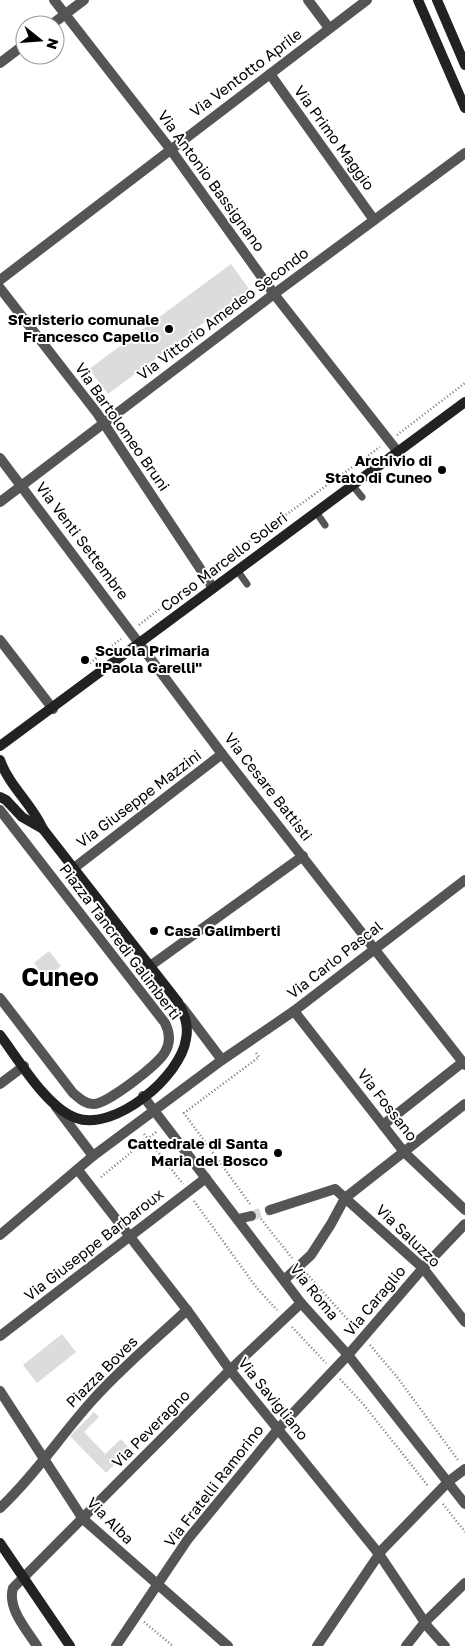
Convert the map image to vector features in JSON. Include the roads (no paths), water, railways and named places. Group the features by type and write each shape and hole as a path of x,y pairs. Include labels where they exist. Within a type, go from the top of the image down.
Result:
{"street":[{"name":"Via Antonio Bassignano","path":"54,0 171,150 274,294 398,452"},
{"path":"65,14 84,0"},
{"path":"308,0 329,28"},
{"name":"Via Ventotto Aprile","path":"0,280 367,0"},
{"path":"418,0 465,108"},
{"path":"436,0 465,65"},
{"path":"0,63 15,52"},
{"name":"Via Primo Maggio","path":"270,74 374,220"},
{"name":"Via Vittorio Amedeo Secondo","path":"0,502 274,294 465,153"},
{"name":"Via Bartolomeo Bruni","path":"0,288 104,423 213,588"},
{"name":"Corso Marcello Soleri","path":"0,746 53,709 237,570 465,402"},
{"name":"Via Venti Settembre","path":"0,458 140,644"},
{"path":"0,640 53,709"},
{"name":"Via Cesare Battisti","path":"140,644 222,754 464,1063"},
{"name":"Piazza Tancredi Galimberti","path":"0,746 0,758 4,772 35,812 43,829 222,1060"},
{"name":"Via Giuseppe Mazzini","path":"74,868 222,754"},
{"name":"Piazza Tancredi Galimberti","path":"0,797 6,800 22,817 43,829"},
{"name":"Piazza Tancredi Galimberti","path":"0,810 165,1022 169,1031 168,1046 160,1059 140,1075 106,1100 91,1104 82,1101 73,1093 0,998"},
{"path":"150,966 302,856"},
{"name":"Via Carlo Pascal","path":"222,1060 294,1010 373,948 465,880"},
{"name":"Piazza Tancredi Galimberti","path":"52,1102 70,1115 88,1121 115,1116 143,1096 165,1078 175,1066 182,1052 186,1039 187,1024 178,1002"},
{"name":"Via Fossano","path":"294,1010 404,1152 465,1210"},
{"name":"Piazza Tancredi Galimberti","path":"0,1035 93,1156"},
{"path":"2,1230 93,1156 222,1060"},
{"path":"383,1125 464,1063"},
{"path":"0,1084 24,1066"},
{"name":"Via Roma","path":"143,1096 301,1303 348,1355 465,1504"},
{"path":"284,1280 311,1254 345,1198 465,1104"},
{"name":"Via Savigliano","path":"78,1170 187,1310 230,1370 279,1428 379,1554 425,1622 445,1646"},
{"name":"Via Giuseppe Barbaroux","path":"0,1336 206,1178"},
{"path":"270,1210 335,1189 345,1198"},
{"name":"Via Saluzzo","path":"345,1198 423,1268 465,1322"},
{"path":"238,1220 254,1214"},
{"name":"Via Caraglio","path":"348,1355 423,1268 465,1224"},
{"name":"Via Peveragno","path":"36,1646 12,1605 11,1596 13,1588 230,1370 301,1303"},
{"name":"Piazza Boves","path":"0,1508 25,1484 60,1437 125,1365 187,1310"},
{"name":"Via Fratelli Ramorino","path":"116,1646 188,1539 279,1428 348,1355"},
{"name":"Via Alba","path":"0,1391 83,1519 228,1646"},
{"path":"317,1646 379,1554 464,1468"},
{"path":"0,1543 70,1646"},
{"path":"406,1646 425,1622 465,1583"}],"lane":[{"path":"353,486 362,497"},
{"path":"316,512 325,525"},
{"path":"237,570 247,584"}],"tunnel":[{"path":"251,1216 270,1210"}],"place":[{"name":"Sferisterio comunale Francesco Capello","path":"169,329"},
{"name":"Archivio di Stato di Cuneo","path":"442,470"},
{"name":"Scuola Primaria \"Paola Garelli\"","path":"85,660"},
{"name":"Casa Galimberti","path":"154,931"},
{"name":"Cattedrale di Santa Maria del Bosco","path":"278,1153"}],"district":[{"name":"Cuneo","path":"60,977"}]}
